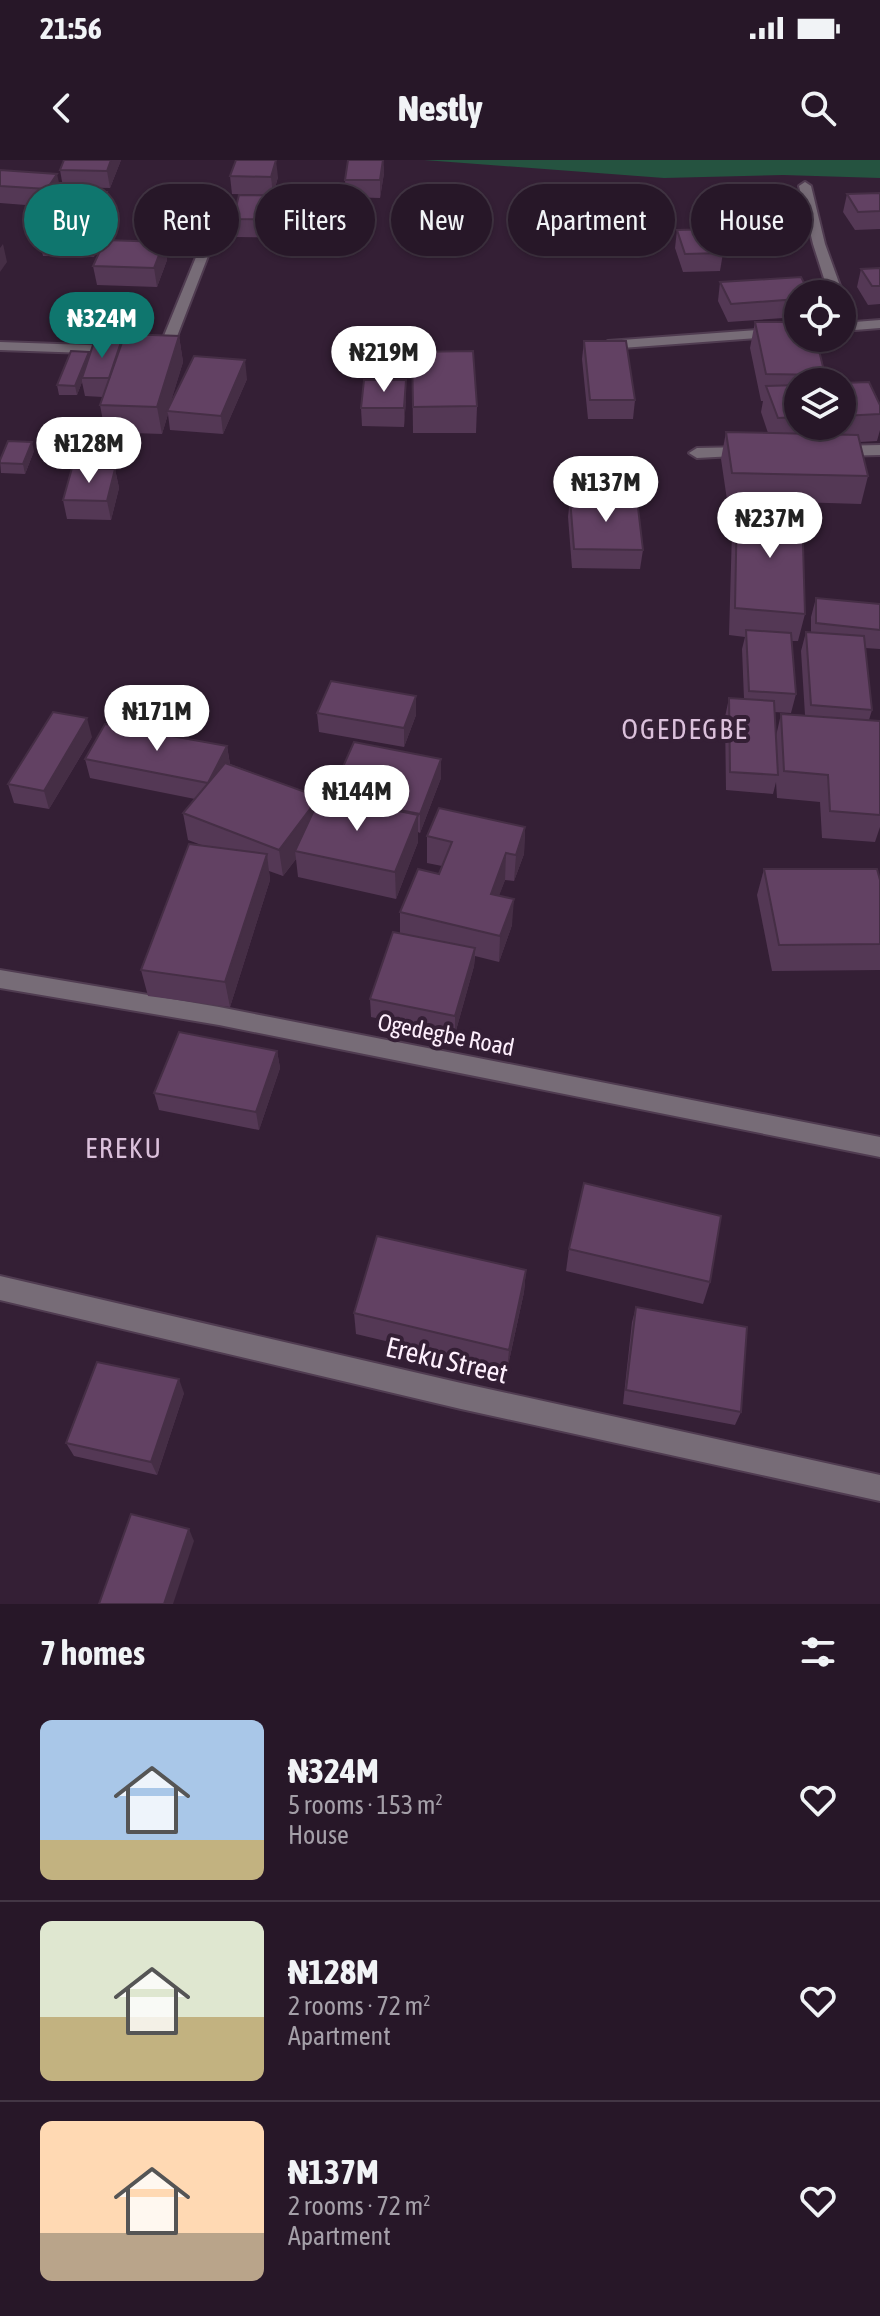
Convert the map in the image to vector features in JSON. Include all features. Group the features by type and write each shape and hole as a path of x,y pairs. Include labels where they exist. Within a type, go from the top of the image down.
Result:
{"street":[{"path":"812,215 831,280"},
{"path":"0,346 164,352 202,256"},
{"path":"856,326 880,324"},
{"path":"608,345 784,332"},
{"path":"819,451 880,450"},
{"path":"697,453 758,452"},
{"name":"Ogedegbe Road","path":"0,979 219,1016 880,1147"},
{"name":"Ereku Street","path":"0,1288 461,1396 880,1488"}],"green space":[{"path":"424,160 880,160 880,178 783,175 664,178"}],"building":[{"path":"64,160 111,160 107,171 60,170"},
{"path":"236,160 276,160 271,177 230,176"},
{"path":"348,160 383,160 380,180 345,180"},
{"path":"0,170 57,174 50,184 24,184 24,188 0,186"},
{"path":"880,193 880,211 858,212 847,194"},
{"path":"239,195 255,195 255,219 239,219"},
{"path":"677,230 691,230 691,254 685,254"},
{"path":"118,240 134,241 134,256 159,256 154,268 93,266 98,256 118,256"},
{"path":"880,268 880,286 872,286 861,269"},
{"path":"801,277 803,280 784,280 784,300 731,304 720,282"},
{"path":"755,322 784,322 784,352 819,352 823,368 784,368 784,374 766,374"},
{"path":"125,334 179,336 157,407 100,405"},
{"path":"584,341 626,341 635,400 590,400"},
{"path":"94,342 121,342 109,378 82,378"},
{"path":"71,351 89,352 75,386 57,385"},
{"path":"473,351 477,406 413,407 412,352"},
{"path":"194,356 245,360 221,416 167,411"},
{"path":"364,380 406,380 404,408 361,408"},
{"path":"856,382 869,382 880,405 880,414 856,415"},
{"path":"784,385 784,418 778,418 766,386"},
{"path":"726,432 784,433 784,440 856,440 858,435 868,476 732,473"},
{"path":"8,441 32,442 23,464 0,463"},
{"path":"72,468 115,469 107,501 63,500"},
{"path":"570,498 637,499 643,550 574,549"},
{"path":"737,504 802,510 805,614 735,608"},
{"path":"816,598 880,604 880,630 816,623"},
{"path":"746,630 791,633 796,694 749,691"},
{"path":"806,632 864,636 872,710 811,705"},
{"path":"331,681 416,696 404,728 317,713"},
{"path":"729,698 774,701 778,775 730,772"},
{"path":"53,712 87,718 44,791 8,784"},
{"path":"781,714 880,721 880,815 830,811 828,775 784,771"},
{"path":"105,724 227,746 208,783 85,759"},
{"path":"354,742 441,759 420,814 330,796"},
{"path":"225,763 319,797 279,850 183,813"},
{"path":"321,795 418,815 395,872 295,851"},
{"path":"439,808 525,827 516,855 506,853 491,894 514,899 500,936 400,912 418,869 439,874 452,842 427,836"},
{"path":"189,844 267,854 225,982 141,970"},
{"path":"764,869 877,869 880,880 880,944 779,945"},
{"path":"393,932 475,948 455,1016 370,999"},
{"path":"179,1032 277,1051 256,1112 154,1093"},
{"path":"584,1183 721,1216 710,1282 569,1249"},
{"path":"377,1236 526,1270 509,1350 354,1313"},
{"path":"636,1307 747,1327 741,1412 626,1390"},
{"path":"97,1362 179,1379 151,1462 66,1443"},
{"path":"131,1514 189,1529 164,1604 99,1604"}],"district":[{"name":"OGEDEGBE","path":"685,729"},
{"name":"EREKU","path":"124,1148"}]}
